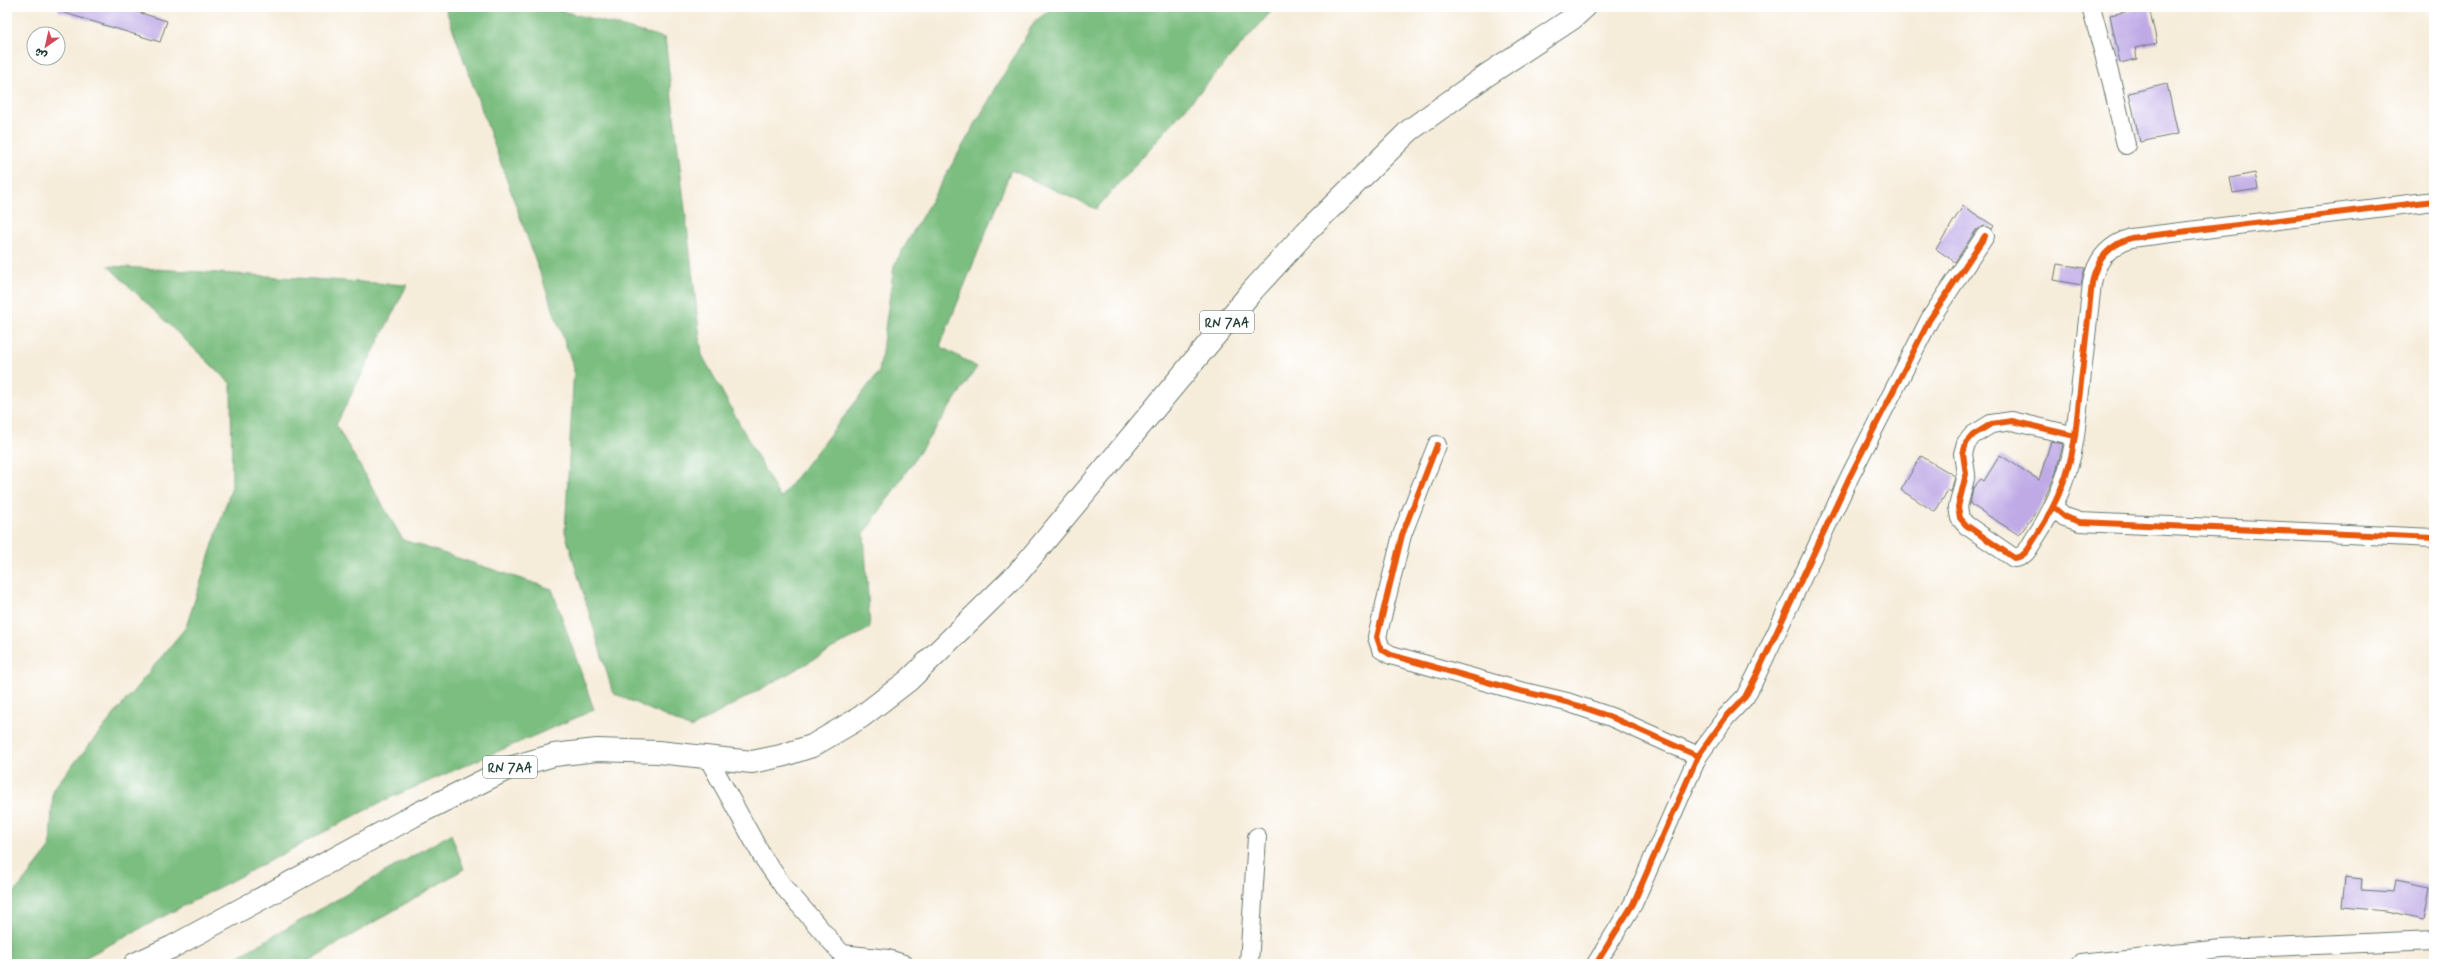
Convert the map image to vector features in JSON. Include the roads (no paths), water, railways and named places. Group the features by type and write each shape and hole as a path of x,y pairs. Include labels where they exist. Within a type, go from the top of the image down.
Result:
{"main road":[{"name":"RN 7AA","path":"135,964 172,947 333,862 413,816 509,768 554,754 597,750 658,752 752,762 781,756 812,746 861,716 909,680 1018,573 1253,290 1311,227 1410,130 1487,75 1574,18 1585,7"}],"street":[{"path":"2091,7 2112,83 2126,145"},
{"path":"2075,436 2053,432 2022,422 2001,422 1991,424 1973,435 1964,448 1966,474 1958,507 1960,518 1966,526 2010,556 2019,557 2025,553 2054,507 2066,475 2075,436 2094,272 2099,262 2113,246 2131,238 2434,201"},
{"path":"1596,964 1633,904 1698,756 1750,686 1850,476 1930,319 1985,236"},
{"path":"1437,445 1402,535 1394,564 1377,637 1382,649 1390,655 1582,707 1611,717 1698,756"},
{"path":"2054,507 2065,517 2080,522 2434,538"},
{"path":"708,758 762,856 783,886 843,959 888,959 904,964"},
{"path":"1249,964 1257,837"},
{"path":"2080,964 2222,948 2434,940"}]}
